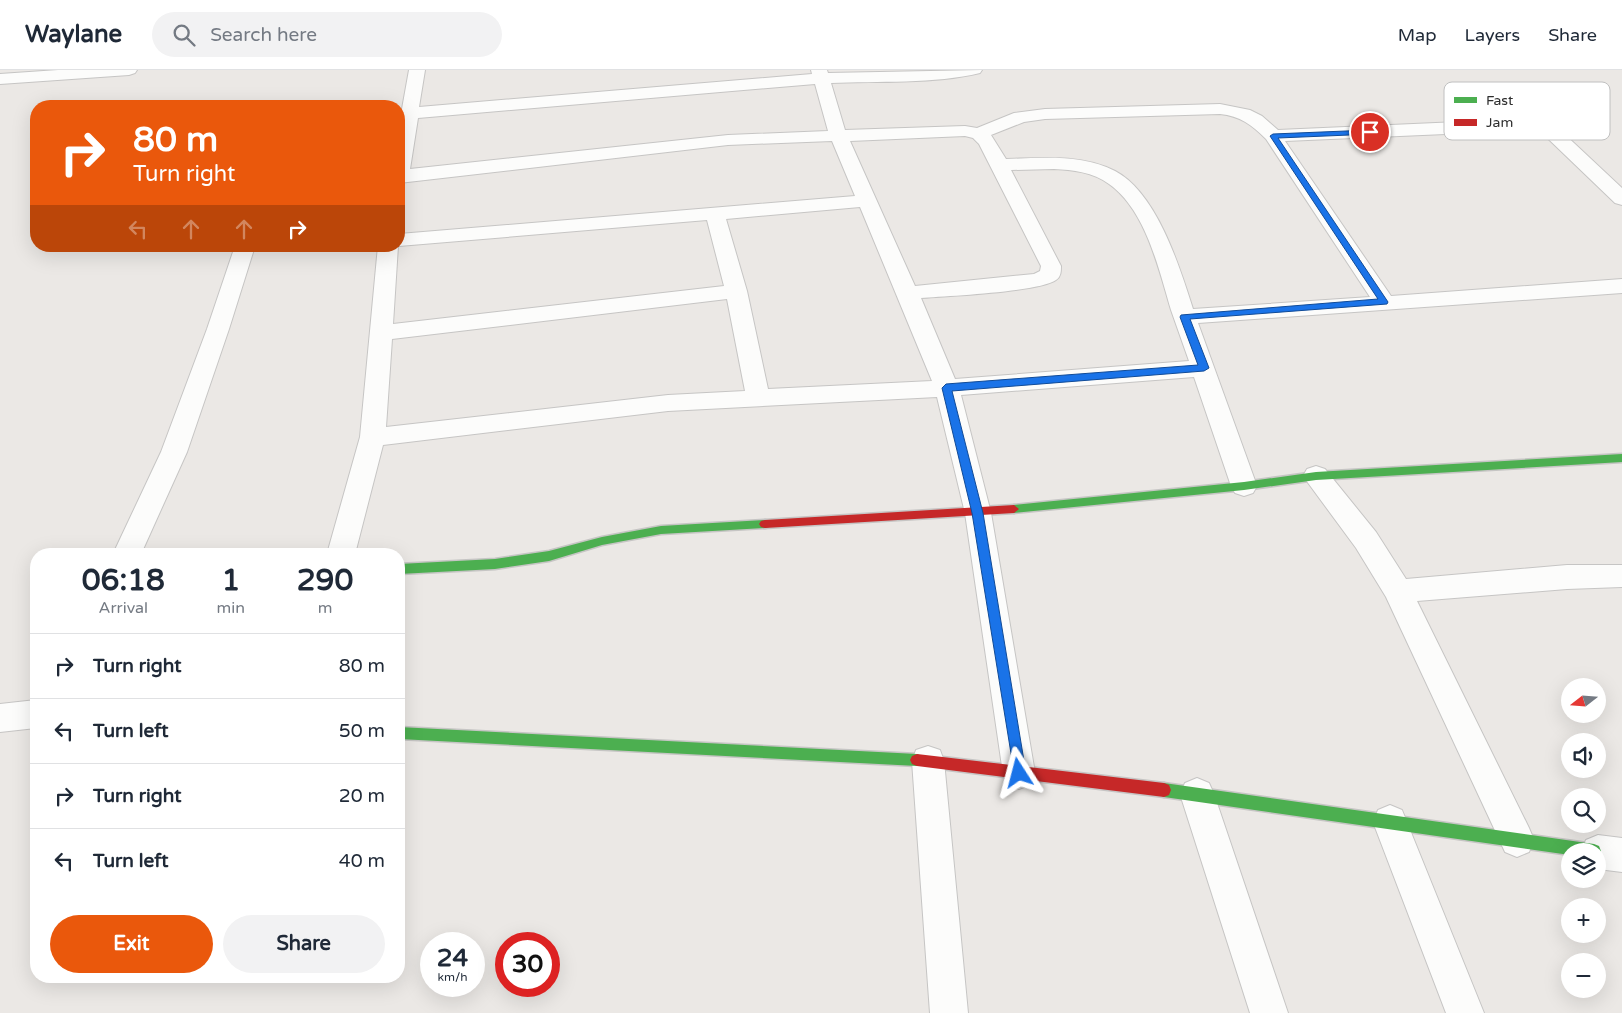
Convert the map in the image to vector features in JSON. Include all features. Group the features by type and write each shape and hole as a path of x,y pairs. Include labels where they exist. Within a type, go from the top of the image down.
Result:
{"street":[{"path":"0,80 129,70"},
{"path":"405,110 417,70"},
{"path":"698,70 701,87"},
{"path":"405,113 701,87 820,74 974,70"},
{"path":"820,74 838,135 908,293 946,388 978,513 1019,773"},
{"path":"979,134 1020,117 1045,114 1220,108 1236,110 1247,114 1258,121 1273,136 1384,302"},
{"path":"1273,136 1444,128"},
{"path":"405,175 728,140 965,131 979,134 987,141 1051,266 1050,275 1038,280 908,293"},
{"path":"1561,140 1622,199"},
{"path":"999,165 1053,163 1079,165 1109,175 1126,188 1146,218 1166,257 1244,486"},
{"path":"405,240 867,201"},
{"path":"715,214 736,291 758,398"},
{"path":"130,548 174,452 243,252"},
{"path":"343,548 373,437 388,252"},
{"path":"1185,317 1622,286"},
{"path":"381,333 736,291"},
{"path":"373,437 668,404 946,388 1204,368"},
{"path":"405,569 495,564 549,556 602,541 661,530 978,513 1244,486 1316,476 1622,458"},
{"path":"1316,476 1366,540 1398,591 1517,840"},
{"path":"1398,591 1567,577 1622,576"},
{"path":"0,718 30,715"},
{"path":"405,733 928,761 1197,794 1561,846"},
{"path":"928,761 949,1013"},
{"path":"1197,794 1269,1013"},
{"path":"1390,822 1464,1013"},
{"path":"1606,853 1622,855"}],"traffic: fast":[{"path":"1014,509 1244,486 1316,476 1622,458"},
{"path":"405,569 495,564 549,556 602,541 661,530 765,524"},
{"path":"405,733 917,760"},
{"path":"1164,790 1561,846"}],"traffic: jam":[{"path":"765,524 1014,509"},
{"path":"917,760 1164,790"}],"route":[{"path":"1019,773 978,513 946,388 1204,368 1185,317 1384,302 1273,136 1370,132"}]}
